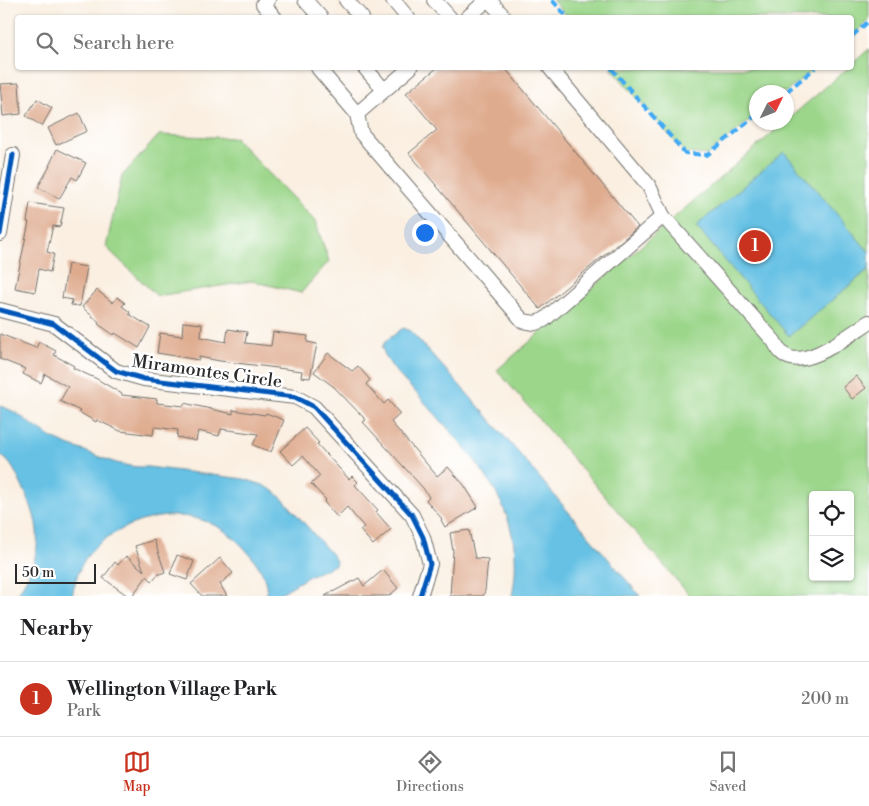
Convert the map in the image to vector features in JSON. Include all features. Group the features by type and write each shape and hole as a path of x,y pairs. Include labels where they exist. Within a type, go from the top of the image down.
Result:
{"street":[{"path":"268,0 263,4 272,15"},
{"path":"306,0 318,15"},
{"path":"346,0 359,15"},
{"path":"393,0 406,15"},
{"path":"434,0 447,15"},
{"path":"470,15 488,0 502,15"},
{"path":"320,70 357,114 361,134 523,321 535,323 544,320 663,216"},
{"path":"367,70 384,90"},
{"path":"357,114 405,70"},
{"path":"552,70 649,186 663,216 774,341 783,354 798,359 818,354 869,322"},
{"path":"0,234 13,155"},
{"name":"Miramontes Circle","path":"0,310 54,324 116,371 144,379 295,398 314,407 412,515 423,538 430,564 420,596"}],"green space":[{"path":"552,0 869,0 869,21 854,34 854,15 566,15"},
{"path":"869,49 869,596 690,596 497,370 776,130 794,130 794,114 846,70 854,70 854,62"},
{"path":"613,70 813,70 794,85 749,85 749,121 707,155 685,153"},
{"path":"159,135 235,138 315,221 329,261 301,293 252,281 157,296 106,247 122,176"}],"water":[{"path":"784,152 869,252 869,269 789,336 696,226"},
{"path":"403,328 409,330 417,338 482,410 640,596 512,596 515,565 512,536 504,510 492,485 458,439 397,373 384,354 382,347 386,341"},
{"path":"0,406 18,414 58,441 116,463 244,479 263,485 274,491 284,500 333,556 336,561 335,565 311,575 276,596 267,596 264,577 254,560 248,552 221,528 193,518 164,516 133,524 98,544 80,568 72,596 16,596 25,582 36,555 37,529 29,501 18,477 11,465 0,455"}],"building":[{"path":"435,70 507,70 638,227 540,309 409,153 437,130 406,93"},
{"path":"19,83 21,114 3,116 0,84"},
{"path":"37,99 52,108 42,126 26,116"},
{"path":"79,113 87,131 56,145 48,128"},
{"path":"57,149 86,163 77,180 72,177 59,199 38,187"},
{"path":"30,203 64,208 60,227 53,226 47,252 54,254 50,272 39,269 35,292 15,288 29,222 27,222"},
{"path":"68,264 87,267 80,306 71,305 72,300 62,298"},
{"path":"97,290 113,303 117,297 125,303 122,306 130,312 129,314 150,327 139,348 98,324 99,322 82,307"},
{"path":"183,322 202,324 201,337 226,342 228,329 247,332 245,343 271,346 273,332 308,336 307,342 317,344 310,378 301,377 302,371 199,357 199,360 157,353 160,333 182,336"},
{"path":"0,334 36,348 39,342 56,351 54,355 74,366 73,368 97,379 122,395 157,399 157,403 184,406 184,403 233,414 233,410 265,415 266,413 284,420 271,452 253,445 258,434 221,429 219,436 198,431 196,441 177,437 178,430 154,427 153,435 120,431 97,420 96,422 60,401 68,387 45,374 41,383 23,374 25,369 0,359"},
{"path":"328,353 352,371 358,366 370,380 366,384 384,404 388,400 400,414 391,422 437,476 448,467 464,485 478,507 445,527 442,519 426,500 429,497 423,488 363,422 366,420 334,387 314,372"},
{"path":"856,376 866,388 852,399 843,387"},
{"path":"305,428 349,479 352,476 358,482 355,485 378,510 376,512 391,529 373,545 360,530 364,527 347,507 337,517 324,502 326,500 311,484 320,476 303,456 293,465 280,451"},
{"path":"469,530 475,558 488,559 485,591 483,596 450,596 453,551 450,533"},
{"path":"154,540 165,572 157,575 152,581 147,576 132,596 128,596 103,578 115,562 118,565 126,556 144,571 135,546"},
{"path":"177,555 194,561 187,580 170,574"},
{"path":"220,558 233,573 220,584 227,596 202,596 191,584"},
{"path":"383,570 398,588 389,596 325,596 359,578 364,586"}],"marked path":[{"path":"552,0 565,15"},
{"path":"854,34 869,21"},
{"path":"613,70 685,153 707,155 749,121"},
{"path":"794,85 813,70"}],"cycle path":[{"path":"0,234 13,155"},
{"path":"0,310 54,324 116,371 144,379 295,397 314,407 412,515 423,537 430,564 420,596"}],"place":[{"name":"Wellington Village Park","path":"755,246"}]}
